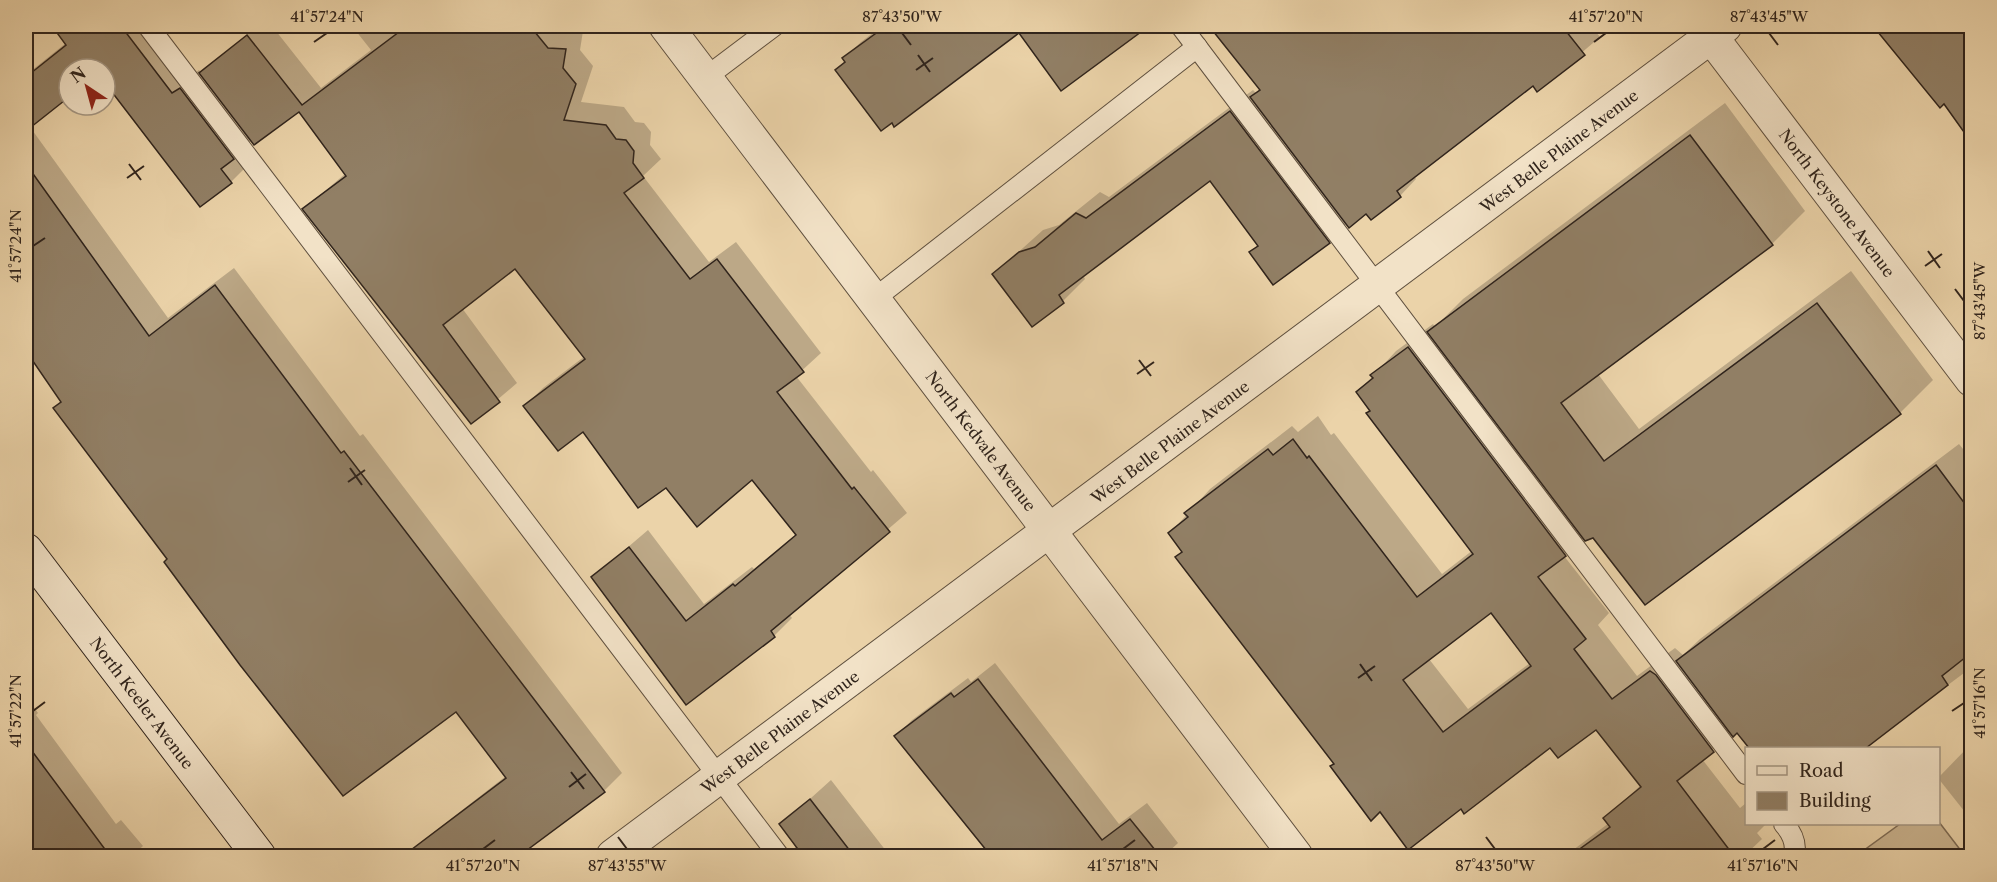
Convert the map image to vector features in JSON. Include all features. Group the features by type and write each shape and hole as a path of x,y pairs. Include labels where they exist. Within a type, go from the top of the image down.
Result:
{"street":[{"name":"North Kedvale Avenue","path":"666,26 1296,856"},
{"name":"West Belle Plaine Avenue","path":"613,856 1378,286 1713,29"},
{"name":"North Keystone Avenue","path":"1713,29 1971,380"},
{"name":"North Keeler Avenue","path":"26,550 259,856"}],"lane":[{"path":"148,26 779,856"},
{"path":"705,78 774,26"},
{"path":"1181,26 1745,773"},
{"path":"874,299 1197,47"},
{"path":"1785,825 1793,840 1794,856"}],"shaded area":[{"path":"1940,823 1965,856 1856,856 1899,825"}],"building":[{"path":"52,26 121,26 172,93 180,88 234,159 221,169 232,183 200,207 117,99 117,57 57,57 57,106 26,131 26,77 66,45"},
{"path":"407,26 530,26 548,48 566,49 563,68 576,84 564,120 606,125 616,139 626,140 634,151 633,163 644,178 624,193 690,279 717,259 804,372 777,392 852,489 854,487 890,532 771,631 775,637 686,705 591,577 629,547 686,621 733,584 735,586 796,535 752,480 697,527 666,488 638,508 583,432 558,451 523,406 585,359 515,269 443,325 500,402 471,424 302,209 346,176 299,112 254,145 199,73 247,35 302,105"},
{"path":"886,26 1149,26 1061,91 1019,33 894,127 892,123 881,131 835,70 845,62 842,58"},
{"path":"1209,26 1562,26 1585,55 1537,92 1533,86 1397,191 1401,197 1371,220 1366,214 1349,228 1250,97 1260,90"},
{"path":"1873,26 1971,26 1971,142 1944,104 1940,108"},
{"path":"1230,111 1330,243 1273,285 1249,252 1258,246 1210,181 1059,295 1064,303 1032,327 992,274 1019,252 1035,247 1076,213 1086,218"},
{"path":"1690,135 1773,245 1561,403 1604,461 1817,303 1901,414 1645,605 1593,538 1585,541 1427,332"},
{"path":"26,164 149,336 215,285 341,453 344,451 605,792 519,856 403,856 506,778 456,712 343,796 240,665 164,562 167,559 53,408 61,402 26,351"},
{"path":"1408,347 1566,556 1538,577 1586,639 1574,649 1612,699 1650,671 1656,675 1714,752 1677,781 1734,856 1570,856 1610,827 1603,818 1641,787 1596,730 1558,758 1550,748 1464,814 1461,809 1408,850 1380,812 1371,821 1330,766 1334,764 1175,557 1182,552 1168,533 1188,517 1184,513 1268,449 1273,455 1293,439 1307,458 1309,456 1417,597 1473,554 1366,413 1370,411 1356,392 1373,378 1370,375","holes":["1491,613 1531,666 1443,732 1403,680"]},
{"path":"1936,465 1971,512 1971,653 1942,676 1948,685 1867,747 1748,747 1737,733 1733,737 1676,661"},
{"path":"978,679 1102,840 1130,819 1160,856 991,856 894,736 951,693 954,697"},
{"path":"26,743 110,856 26,856"},
{"path":"810,799 854,856 803,856 779,824"}]}
